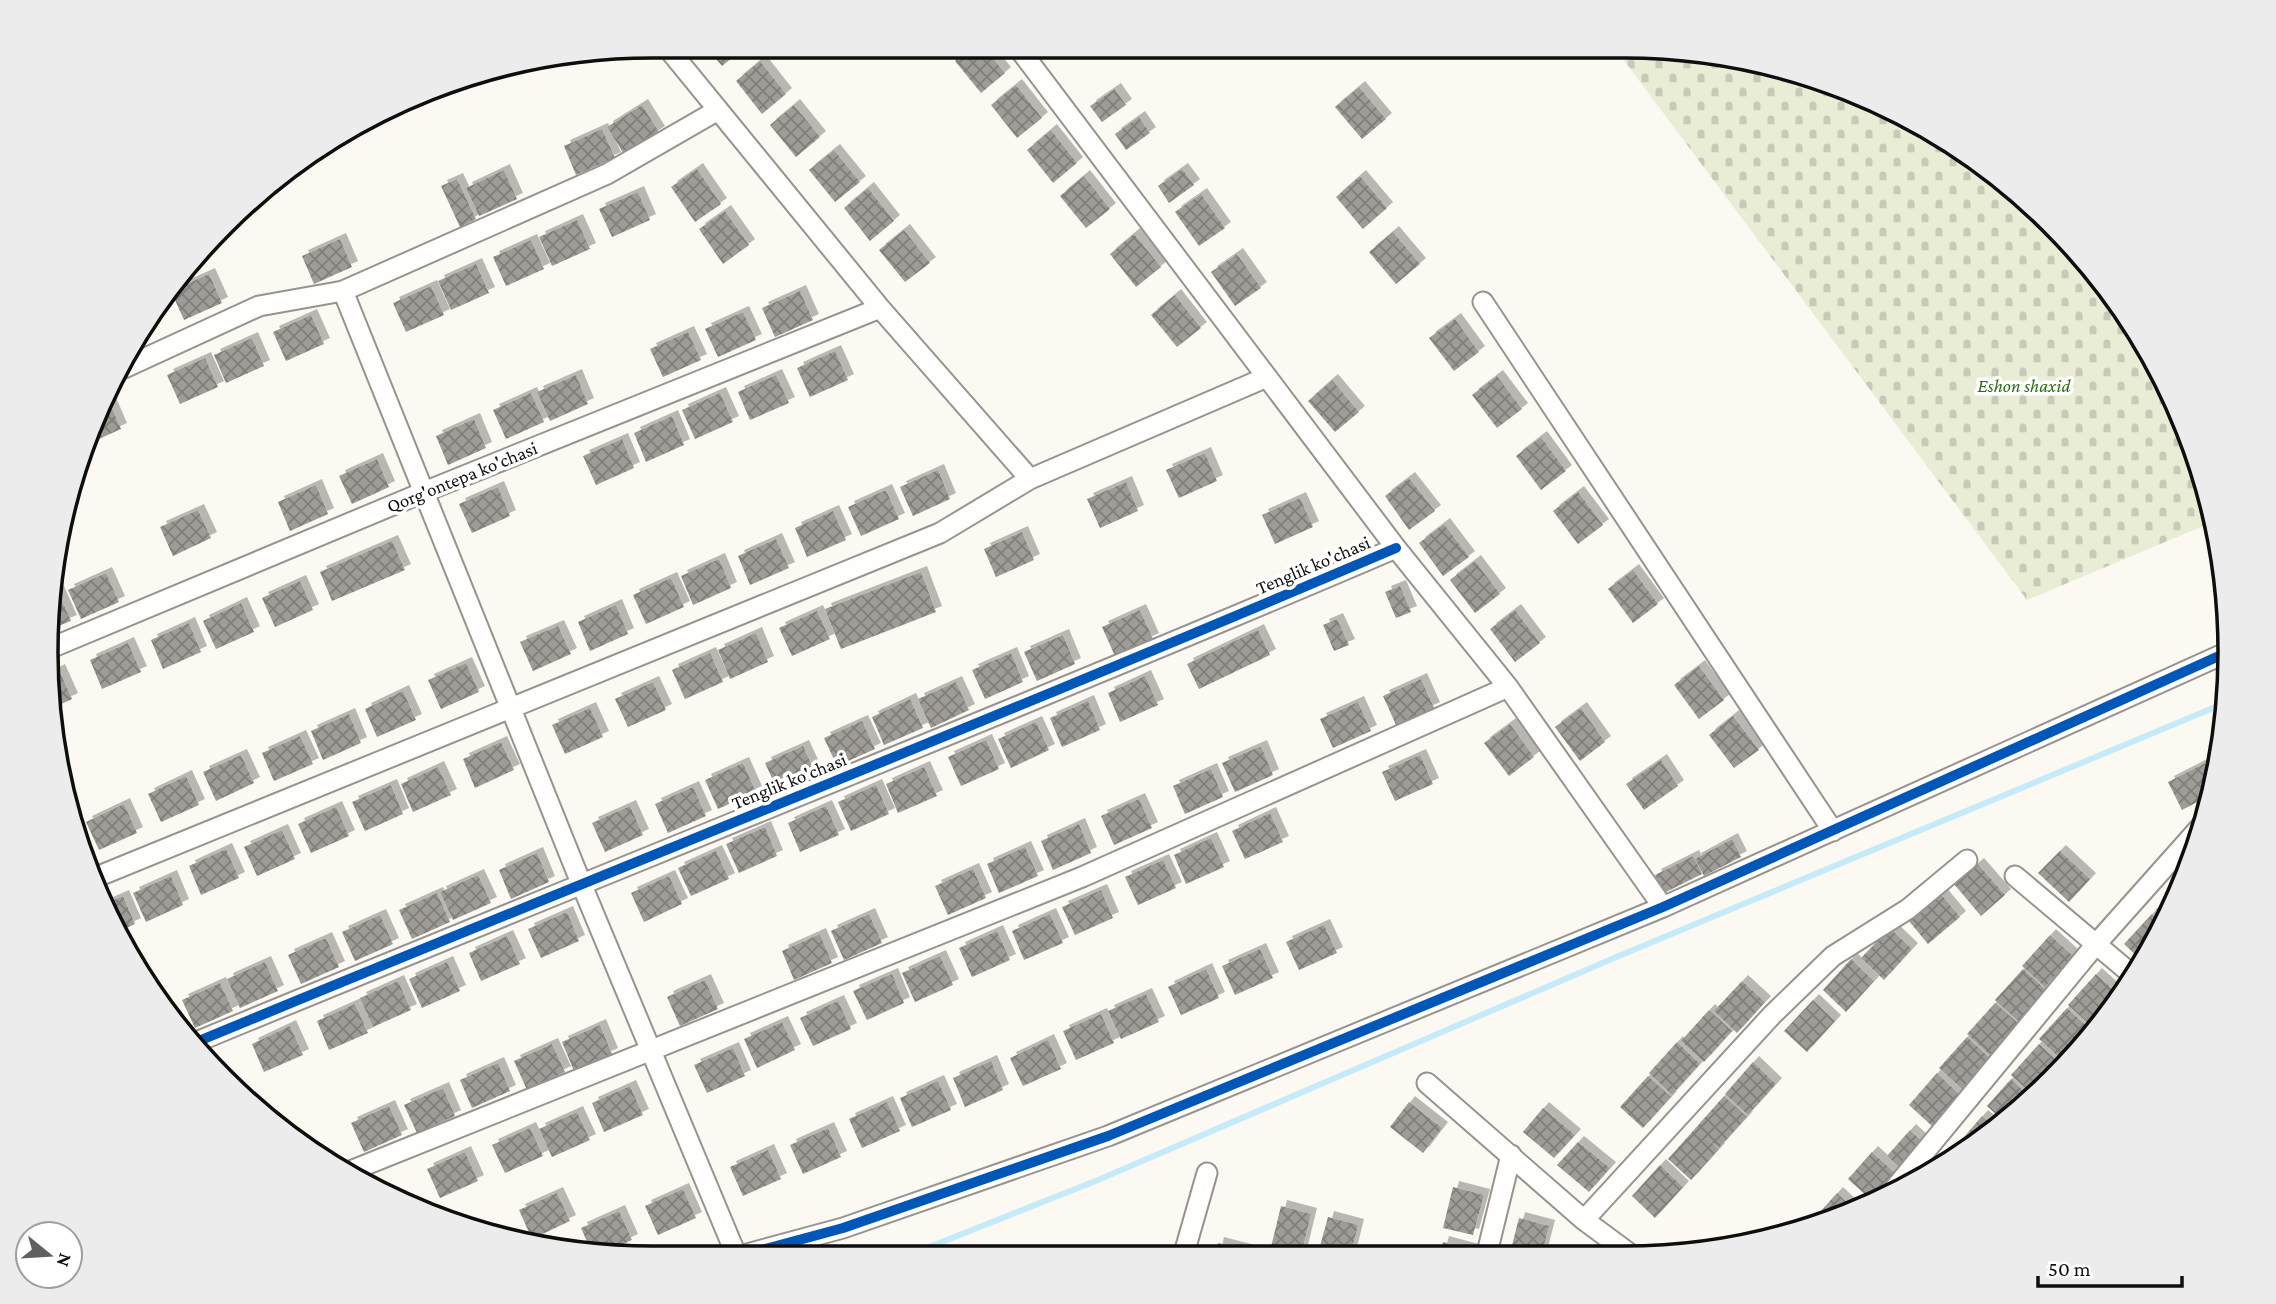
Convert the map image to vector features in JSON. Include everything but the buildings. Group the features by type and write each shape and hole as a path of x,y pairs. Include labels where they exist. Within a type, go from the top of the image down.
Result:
{"street":[{"path":"676,58 880,308 1030,479"},
{"path":"1026,58 1396,548 1507,687 1663,907"},
{"path":"132,364 259,306 343,291 607,174 718,110"},
{"path":"343,291 581,883 732,1246"},
{"path":"1483,302 1833,831"},
{"name":"Qorg'ontepa ko'chasi","path":"58,645 424,492 880,308"},
{"path":"101,875 940,533 1030,479 1267,377"},
{"name":"Tenglik ko'chasi","path":"202,1040 581,883 1105,673 1396,548"},
{"path":"777,1246 843,1228 1108,1136 1663,907 2218,657"},
{"path":"357,1168 1082,877 1507,687"},
{"path":"1905,1175 2097,943 2187,841"},
{"path":"1584,1220 1772,1016 1833,956 1908,909 1967,860"},
{"path":"2015,876 2127,969"},
{"path":"1427,1083 1584,1220 1619,1246"},
{"path":"1489,1246 1511,1155"},
{"path":"1186,1246 1207,1173"}],"green space":[{"name":"Eshon shaxid","path":"1622,58 1663,59 1740,69 1815,89 1887,119 1954,158 2016,205 2071,260 2095,290 2139,355 2157,389 2187,461 2204,525 2027,600"}],"waterway":[{"path":"932,1246 1098,1180 1614,958 2215,707"}],"cycle path":[{"path":"202,1040 947,736 1396,548"},
{"path":"777,1246 843,1228 1108,1136 1663,907 2218,656"}]}
